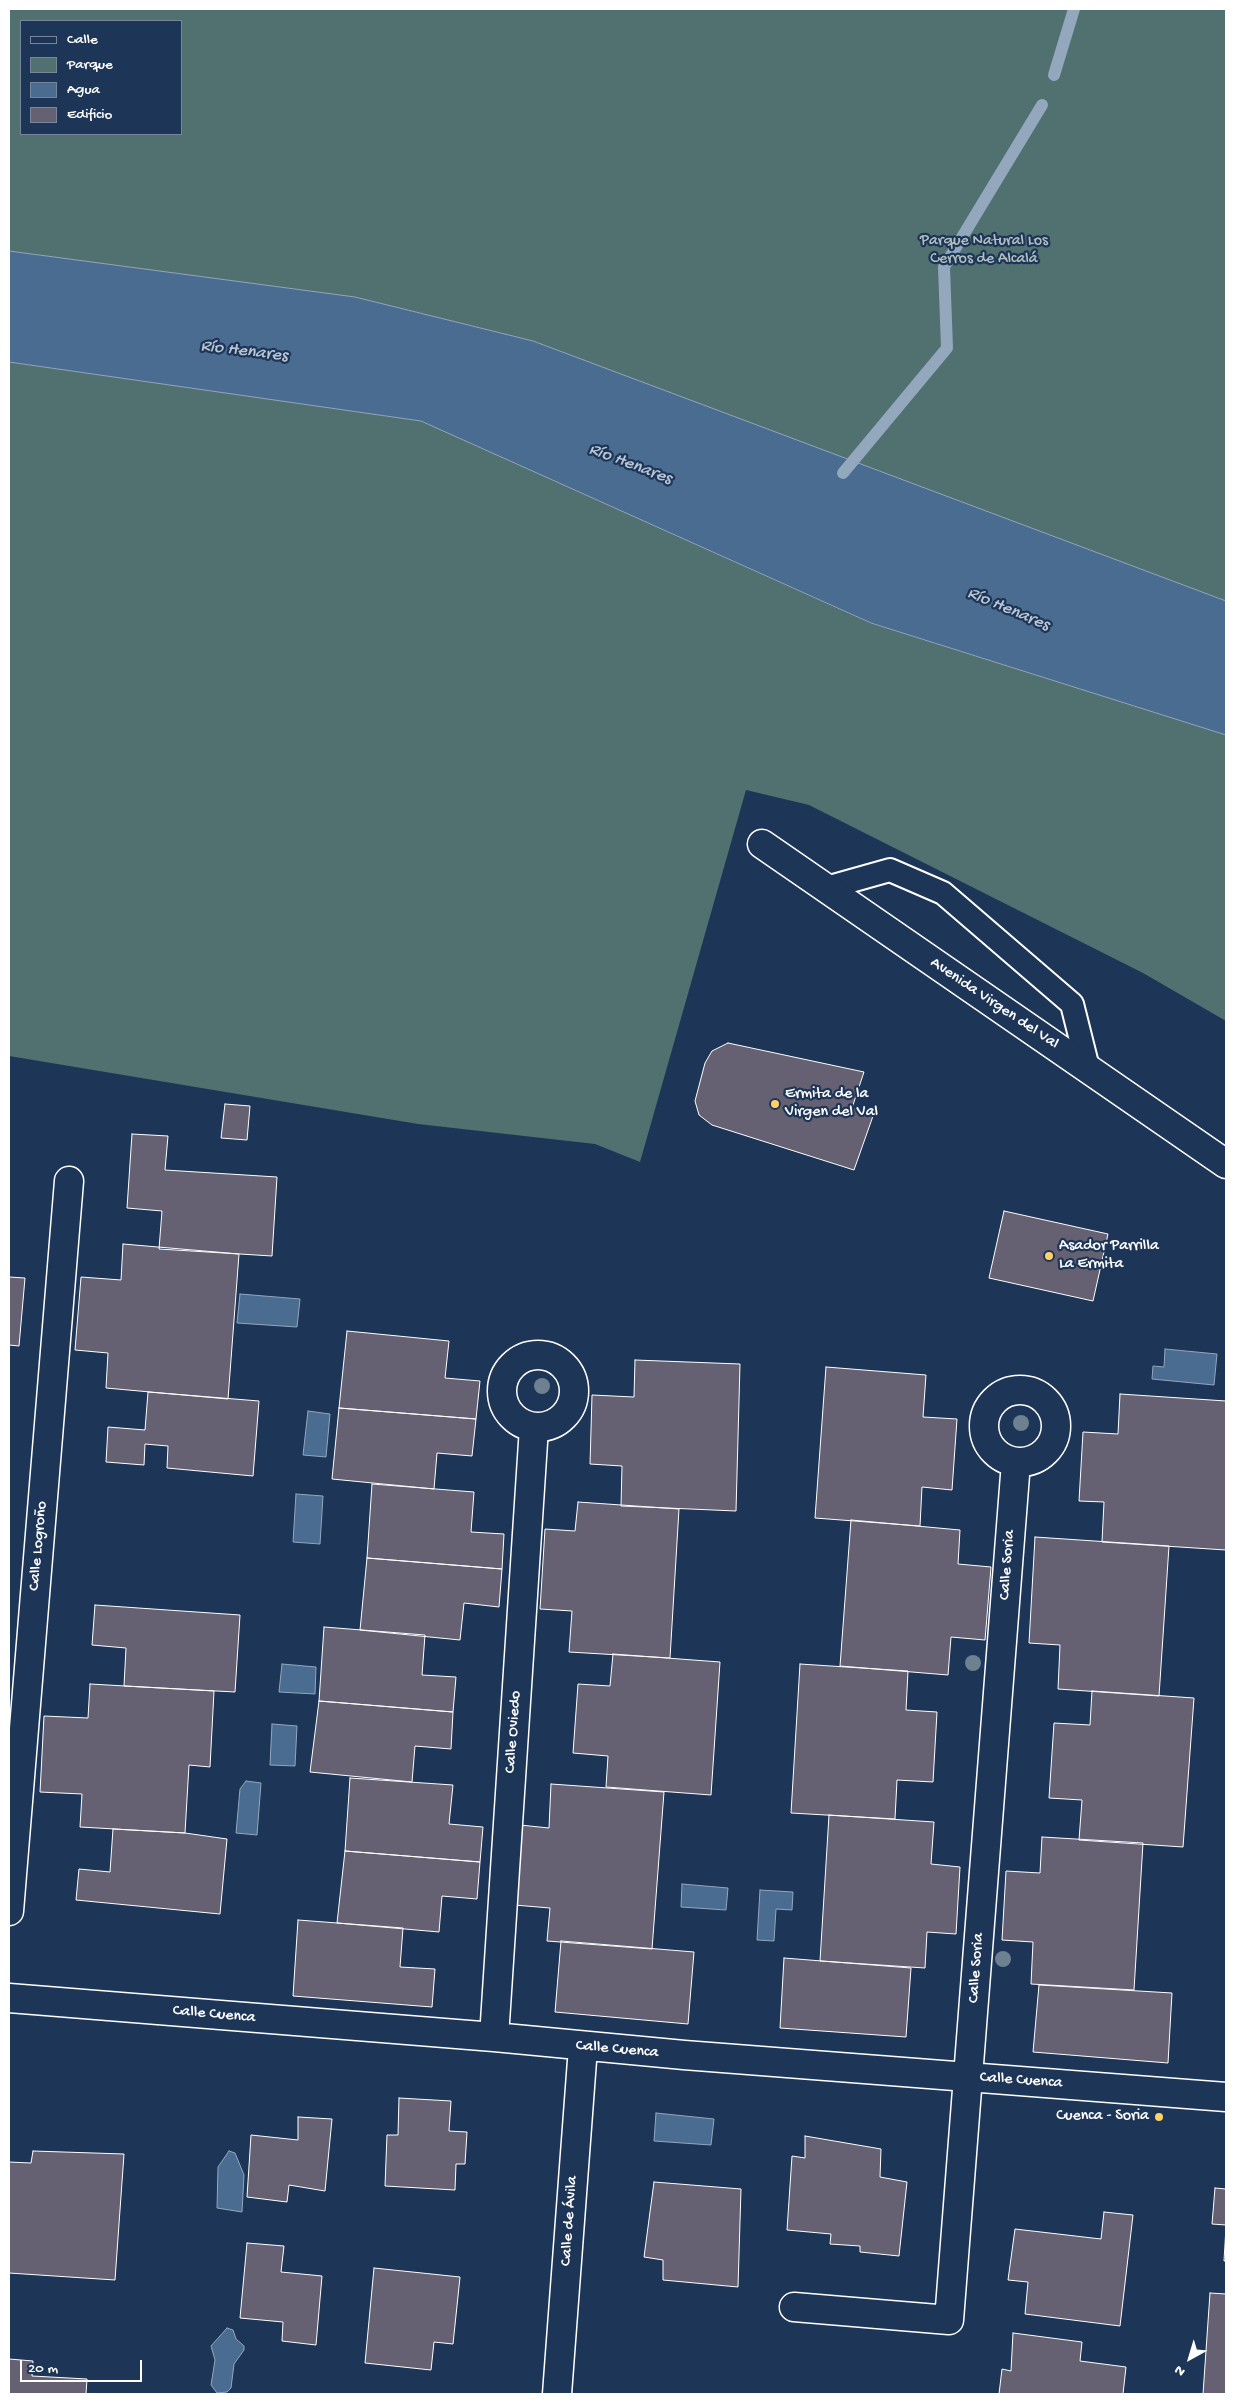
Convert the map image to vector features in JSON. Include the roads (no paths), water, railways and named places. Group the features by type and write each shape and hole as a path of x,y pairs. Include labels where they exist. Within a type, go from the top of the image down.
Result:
{"street":[{"name":"Avenida Virgen del Val","path":"762,844 1226,1164"},
{"name":"Calle Logroño","path":"9,1911 70,1181"},
{"name":"Calle Oviedo","path":"494,2037 534,1427"},
{"name":"Calle Soria","path":"794,2307 949,2320 1016,1462"},
{"name":"Calle Cuenca","path":"9,1998 494,2037 583,2047 1226,2097"},
{"name":"Calle de Ávila","path":"557,2394 583,2047"}],"lane":[{"path":"826,888 890,870 943,893 1072,1004 1088,1068"}],"water":[{"name":"Río Henares","path":"9,251 355,297 533,341 1226,601 1226,735 871,623 421,421 9,362"},
{"path":"240,1294 300,1299 297,1327 237,1323"},
{"path":"1165,1349 1217,1354 1214,1385 1152,1379 1153,1366 1164,1367"},
{"path":"308,1411 330,1414 326,1457 303,1455"},
{"path":"296,1494 323,1496 320,1544 293,1542"},
{"path":"282,1664 316,1667 315,1694 279,1692"},
{"path":"272,1724 297,1726 295,1766 270,1765"},
{"path":"246,1781 261,1783 257,1835 236,1833 240,1789"},
{"path":"682,1884 728,1888 726,1910 681,1907"},
{"path":"760,1890 793,1892 792,1910 776,1909 774,1941 757,1940"},
{"path":"656,2113 714,2119 711,2145 654,2141"},
{"path":"229,2151 235,2153 244,2175 242,2212 217,2208 218,2167"},
{"path":"227,2328 233,2330 236,2339 244,2346 244,2350 234,2364 231,2388 227,2392 217,2393 211,2385 215,2360 211,2346"}],"waterway":[{"path":"1054,75 1074,9"},
{"path":"843,473 947,348 944,267 1042,105"}],"place":[{"name":"Ermita de la Virgen del Val","path":"775,1104"},
{"name":"Asador Parrilla La Ermita","path":"1049,1256"},
{"name":"Cuenca - Soria","path":"1159,2117"}],"park label":[{"name":"Parque Natural Los Cerros de Alcalá","path":"984,251"}]}
